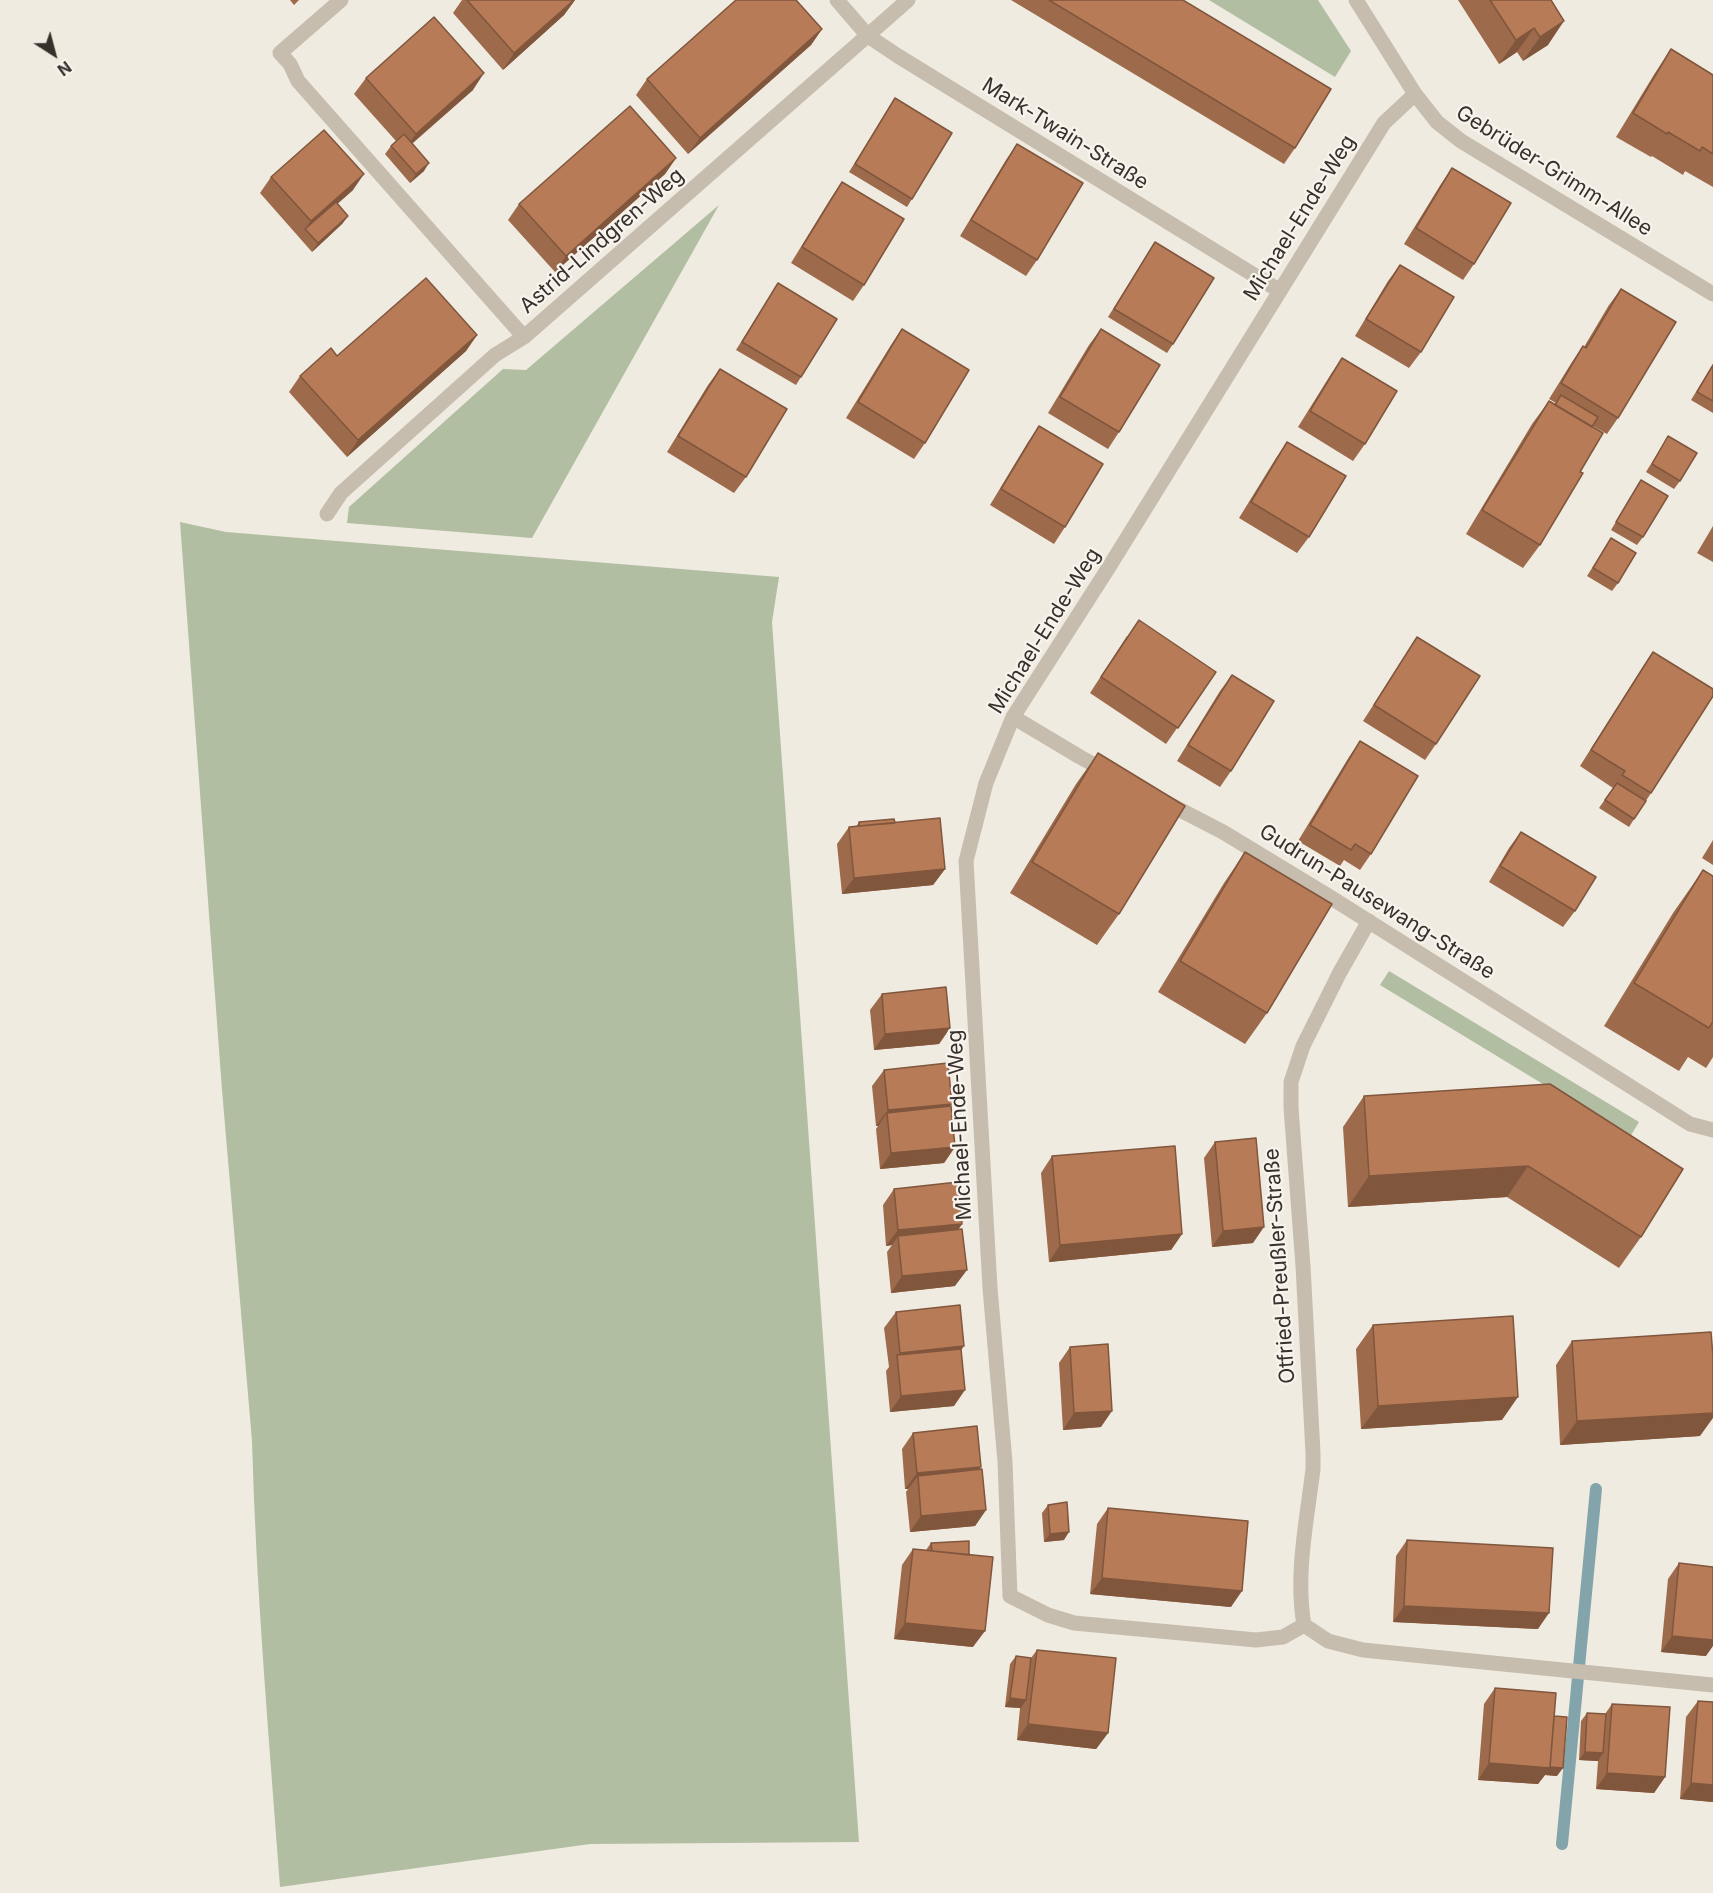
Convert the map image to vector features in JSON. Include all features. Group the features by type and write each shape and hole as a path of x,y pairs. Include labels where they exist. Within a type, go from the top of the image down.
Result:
{"street":[{"path":"341,0 280,53 290,64 298,81 524,337"},
{"name":"Mark-Twain-Straße","path":"837,0 868,36 898,56 1280,291"},
{"name":"Astrid-Lindgren-Weg","path":"327,514 341,493 495,356 524,337 908,0"},
{"name":"Gebrüder-Grimm-Allee","path":"1356,0 1415,94 1437,122 1461,141 1713,294"},
{"name":"Michael-Ende-Weg","path":"1304,1625 1283,1637 1256,1640 1074,1623 1048,1615 1010,1596 1005,1462 990,1288 966,861 986,783 1013,717 1384,123 1415,94"},
{"path":"1013,717 1120,779"},
{"name":"Gudrun-Pausewang-Straße","path":"1151,795 1223,832 1369,921 1690,1124 1713,1130"},
{"name":"Otfried-Preußler-Straße","path":"1304,1625 1300,1581 1313,1469 1304,1266 1291,1083 1304,1046 1340,972 1369,921"},
{"path":"1304,1625 1328,1641 1363,1650 1713,1685"}],"green space":[{"path":"1209,0 1318,0 1351,51 1335,77"},
{"path":"719,205 532,538 347,523 349,507 503,369 526,370"},
{"path":"180,522 226,532 779,577 772,622 859,1842 590,1844 280,1887 267,1720 252,1441 222,1090"},
{"path":"1389,971 1639,1122 1630,1137 1380,985"}],"building":[{"path":"467,0 574,0 514,53"},
{"path":"736,0 796,0 822,29 700,138 647,79"},
{"path":"1049,0 1183,0 1331,89 1295,148"},
{"path":"1490,0 1551,0 1564,21 1540,37 1534,28 1516,40"},
{"path":"434,17 484,73 416,134 366,78"},
{"path":"1671,49 1713,75 1713,154 1702,147 1700,151 1633,113"},
{"path":"895,98 952,133 912,199 855,164"},
{"path":"630,106 676,158 566,256 519,204"},
{"path":"324,130 364,174 311,221 271,177"},
{"path":"404,134 429,163 416,174 391,146"},
{"path":"1017,144 1083,183 1037,260 971,220"},
{"path":"1452,168 1511,203 1474,264 1416,228"},
{"path":"842,182 904,219 864,285 802,247"},
{"path":"336,202 348,216 318,243 305,229"},
{"path":"1155,242 1214,278 1173,344 1114,309"},
{"path":"1400,265 1454,297 1421,352 1366,319"},
{"path":"426,278 477,335 358,440 300,376 331,348 337,356"},
{"path":"778,283 837,319 801,377 742,342"},
{"path":"1621,289 1676,322 1618,418 1561,383 1583,346 1586,348"},
{"path":"902,329 969,370 925,443 858,402"},
{"path":"1101,329 1160,365 1119,432 1060,397"},
{"path":"1342,358 1397,391 1365,444 1310,411"},
{"path":"1713,365 1713,401 1697,392"},
{"path":"720,369 787,409 746,477 678,436"},
{"path":"1561,395 1598,417 1592,427 1555,405"},
{"path":"1549,401 1603,433 1580,472 1583,473 1540,545 1482,510"},
{"path":"1039,426 1103,464 1065,527 1001,489"},
{"path":"1668,436 1697,453 1680,481 1652,464"},
{"path":"1287,442 1346,476 1309,537 1251,502"},
{"path":"1641,480 1668,496 1643,537 1616,522"},
{"path":"1611,538 1636,553 1618,583 1593,568"},
{"path":"1139,620 1216,672 1178,728 1101,677"},
{"path":"1417,637 1480,676 1436,744 1374,705"},
{"path":"1653,652 1713,689 1713,696 1651,793 1622,775 1625,771 1591,750"},
{"path":"1232,675 1274,701 1231,771 1188,745"},
{"path":"1360,741 1418,776 1371,854 1355,844 1351,850 1310,825"},
{"path":"1098,753 1185,806 1119,914 1032,862"},
{"path":"1617,783 1646,801 1634,819 1605,800"},
{"path":"940,818 945,869 854,878 849,827"},
{"path":"894,819 895,823 859,826 859,822"},
{"path":"1521,832 1596,877 1575,911 1500,866"},
{"path":"1245,852 1332,904 1267,1013 1180,961"},
{"path":"1703,870 1713,876 1713,1021 1709,1028 1634,983"},
{"path":"946,987 950,1028 885,1034 882,994"},
{"path":"948,1063 952,1104 888,1110 884,1070"},
{"path":"1550,1084 1683,1169 1641,1237 1528,1166 1369,1176 1364,1096"},
{"path":"951,1106 955,1147 891,1153 887,1113"},
{"path":"1256,1138 1264,1227 1223,1231 1215,1142"},
{"path":"1175,1146 1182,1234 1060,1245 1052,1156"},
{"path":"958,1182 962,1224 898,1230 894,1189"},
{"path":"962,1229 967,1270 902,1276 898,1236"},
{"path":"960,1305 964,1346 900,1353 896,1312"},
{"path":"1513,1316 1518,1397 1378,1406 1373,1325"},
{"path":"1711,1332 1713,1413 1577,1421 1572,1341"},
{"path":"1108,1344 1112,1411 1074,1413 1070,1347"},
{"path":"961,1349 965,1390 901,1396 897,1355"},
{"path":"977,1426 981,1467 917,1473 913,1433"},
{"path":"982,1469 986,1510 921,1516 918,1476"},
{"path":"1067,1502 1069,1532 1050,1534 1048,1505"},
{"path":"1108,1508 1248,1521 1242,1591 1102,1578"},
{"path":"1407,1540 1553,1548 1549,1613 1404,1606"},
{"path":"969,1541 969,1555 932,1551 931,1543"},
{"path":"913,1549 993,1557 985,1631 905,1623"},
{"path":"1679,1563 1713,1567 1713,1640 1672,1636"},
{"path":"1037,1650 1116,1658 1108,1733 1028,1724"},
{"path":"1016,1656 1031,1658 1026,1700 1010,1698"},
{"path":"1495,1688 1556,1693 1550,1768 1489,1763"},
{"path":"1698,1701 1713,1702 1713,1785 1691,1783"},
{"path":"1612,1704 1670,1707 1665,1777 1607,1773"},
{"path":"1587,1713 1606,1714 1603,1753 1585,1752"},
{"path":"1554,1716 1567,1717 1563,1768 1550,1767"}],"waterway":[{"path":"1562,1844 1596,1489"}]}
